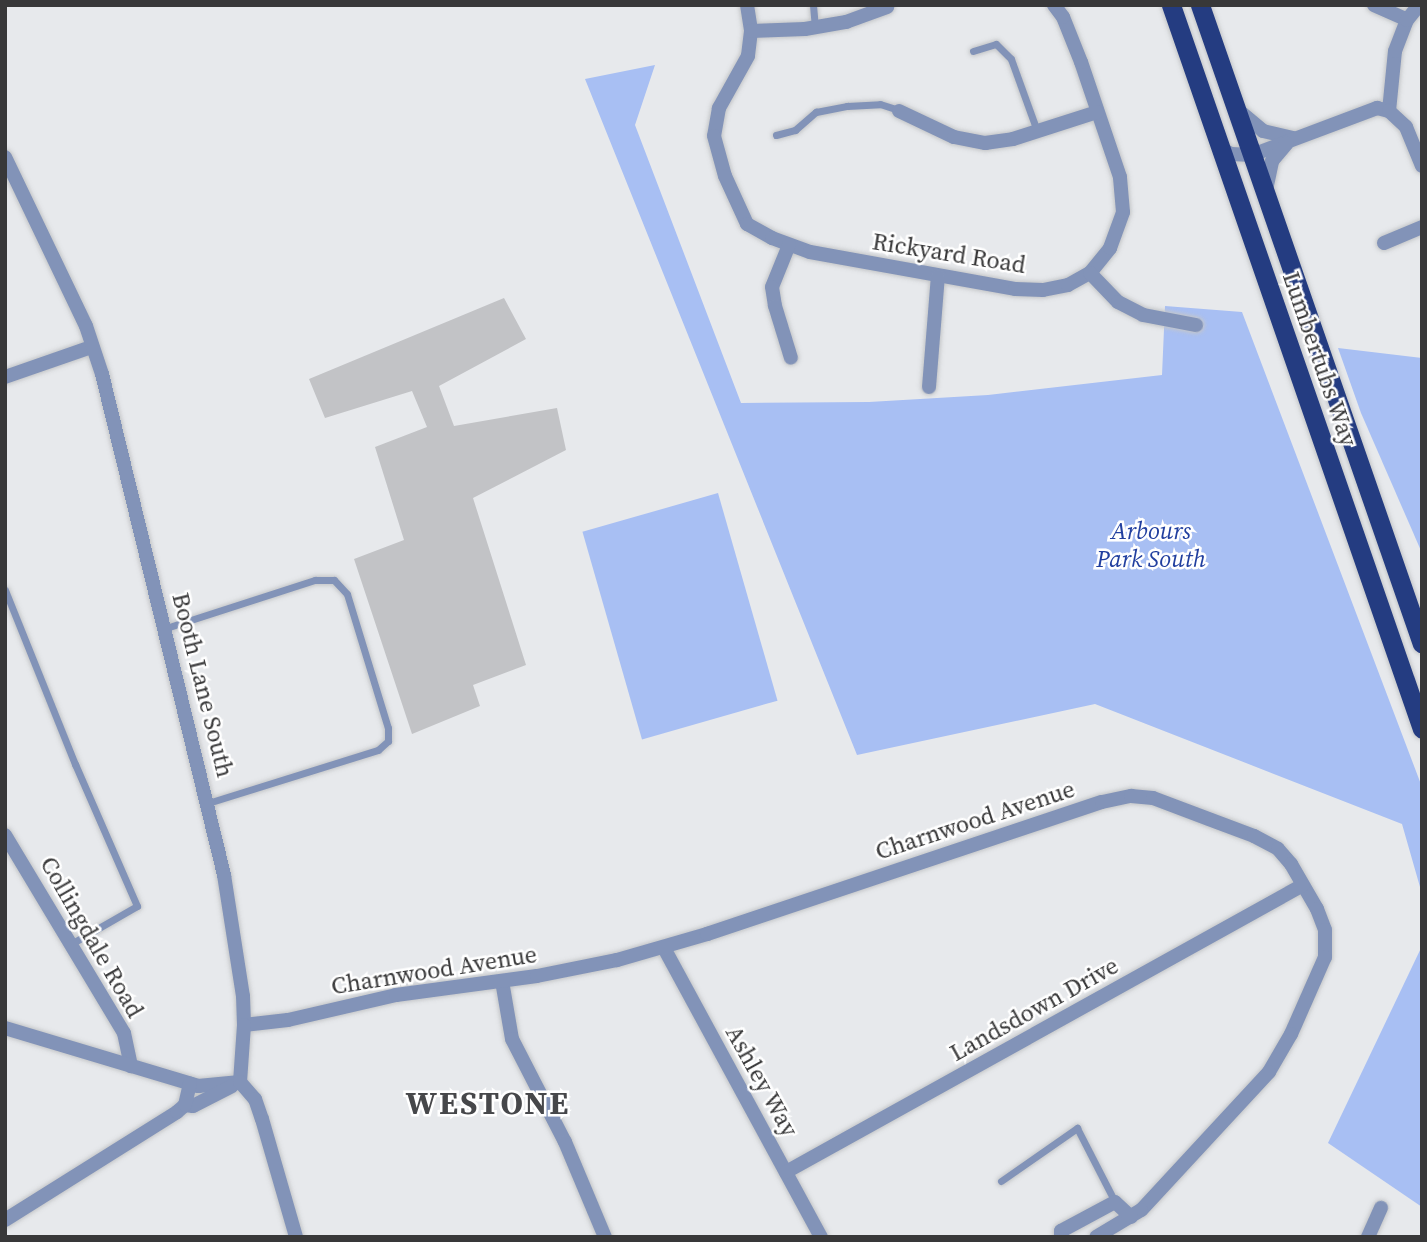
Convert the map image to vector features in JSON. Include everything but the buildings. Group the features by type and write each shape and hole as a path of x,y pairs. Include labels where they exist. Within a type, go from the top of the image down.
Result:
{"highway":[{"name":"Lumbertubs Way","path":"1171,5 1422,729"},
{"name":"Lumbertubs Way","path":"1200,5 1422,644"}],"street":[{"name":"Rickyard Road","path":"747,5 751,31 748,56 719,108 714,136 725,176 747,224 789,245 938,276 1015,289 1043,290 1068,285 1090,273 1110,248 1123,212 1120,177 1063,18 1054,5"},
{"path":"1374,5 1407,20"},
{"path":"1389,111 1395,51 1407,20 1419,5"},
{"path":"751,31 846,22 887,6"},
{"path":"1236,108 1263,131 1294,138"},
{"path":"1222,149 1231,154 1252,155 1377,108 1389,111 1406,127 1422,166"},
{"path":"900,111 954,137 985,143 1037,131 1097,112"},
{"path":"1265,194 1272,160 1282,146 1294,138"},
{"name":"Booth Lane South","path":"6,161 86,326 102,374 208,803 238,958 244,1025 240,1083"},
{"path":"1384,243 1422,227"},
{"path":"789,245 772,287 791,358"},
{"path":"1090,273 1118,302 1143,315 1196,325"},
{"path":"929,387 938,276"},
{"path":"5,377 91,347"},
{"name":"Charnwood Avenue","path":"244,1025 288,1020 396,995 587,967 664,948 1102,802 1131,796 1167,802 1268,843 1285,856 1325,930 1325,957 1280,1056 1233,1112 1141,1210 1096,1237"},
{"name":"Collingdale Road","path":"5,835 124,1033 131,1066"},
{"name":"Landsdown Drive","path":"786,1172 1303,885"},
{"name":"Ashley Way","path":"664,948 821,1237"},
{"path":"502,981 512,1039 565,1142 605,1237"},
{"path":"5,1028 191,1084 206,1087 240,1083"},
{"path":"185,1105 193,1106 240,1083"},
{"path":"240,1083 255,1099 296,1237"},
{"path":"5,1220 167,1119 185,1105 191,1084"},
{"path":"1061,1237 1061,1231 1115,1202 1131,1217"},
{"path":"1368,1237 1381,1208"}],"lane":[{"path":"813,5 815,27"},
{"path":"973,51 996,44 1012,59 1037,131"},
{"path":"776,135 795,130 816,112 847,106 880,104 900,111"},
{"path":"166,628 315,580 334,580 347,594 388,728 388,741 378,750 208,803"},
{"path":"5,590 75,764 137,906 71,944"},
{"path":"1001,1181 1077,1128 1115,1202"}],"green space":[{"name":"Arbours Park South","path":"655,65 635,125 741,403 869,402 988,395 1162,375 1165,306 1242,312 1422,787 1422,894 1402,824 1095,704 857,755 585,79"},
{"path":"1338,348 1422,358 1422,553 1361,413"},
{"path":"718,493 778,701 642,739 582,532"},
{"path":"1422,946 1422,1207 1328,1143"}],"district":[{"name":"WESTONE","path":"488,1103"}]}
